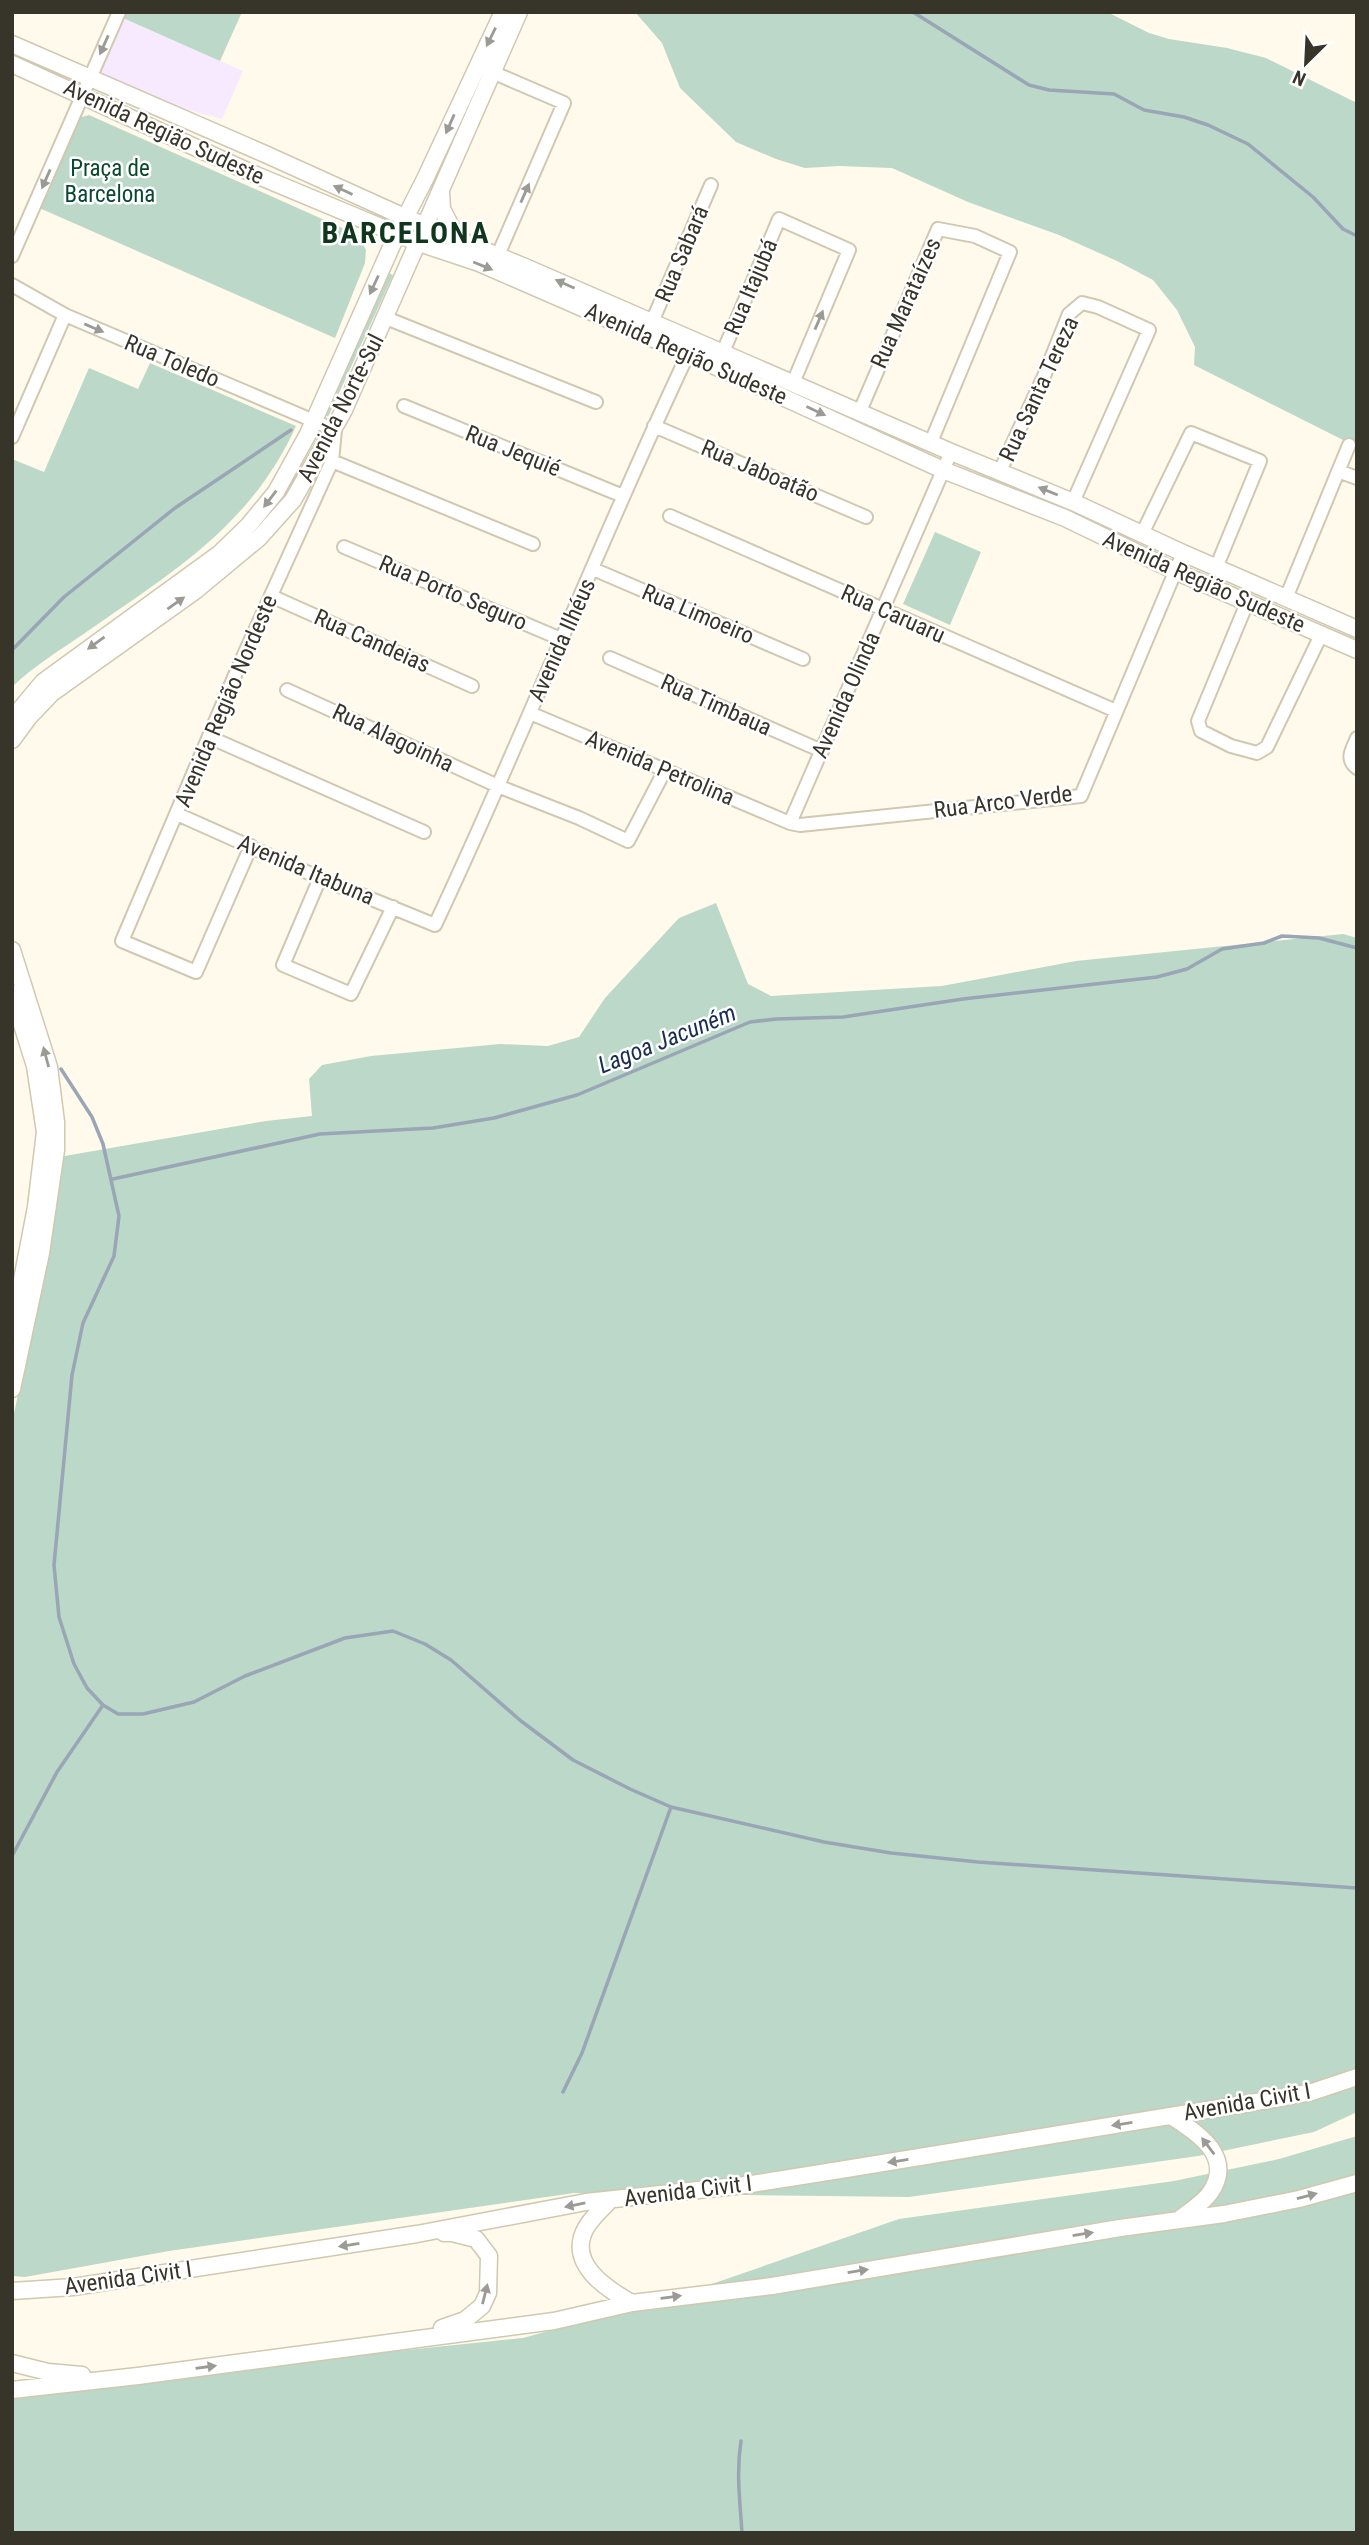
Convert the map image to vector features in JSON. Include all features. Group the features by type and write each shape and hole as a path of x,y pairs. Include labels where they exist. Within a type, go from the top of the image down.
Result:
{"main road":[{"name":"Avenida Norte-Sul","path":"12,740 52,692 195,591 259,538 293,500 335,430 386,318 492,72 513,15"},
{"name":"Avenida Norte-Sul","path":"12,719 43,682 187,579 234,541 275,492 299,454 397,234 513,15"},
{"name":"Avenida Região Sudeste","path":"12,44 405,218 498,255 950,452 1073,502 1216,568 1356,626"},
{"name":"Avenida Região Sudeste","path":"12,64 288,188 419,243 479,263 943,470 1065,518 1177,572 1357,650"},
{"path":"256,174 265,154"},
{"path":"288,188 296,181 297,169"},
{"path":"373,204 408,197 420,189"},
{"path":"441,191 442,209 457,238"},
{"path":"376,225 388,237 385,261"},
{"path":"405,273 428,255 444,251"},
{"path":"12,950 49,1067 56,1122 56,1150 41,1253 12,1389"},
{"path":"12,993 35,1066 46,1132 36,1207 12,1332"},
{"name":"Avenida Civit I","path":"14,2290 72,2287 417,2234 541,2209 783,2179 1312,2092 1357,2077"},
{"path":"1171,2116 1208,2143 1218,2162 1217,2177 1210,2192 1179,2220"},
{"path":"12,2390 554,2321 632,2303 772,2286 1224,2214 1299,2199 1357,2183"},
{"path":"609,2201 591,2220 581,2242 584,2263 614,2293 632,2303"},
{"path":"410,2339 465,2320 482,2306 488,2293 489,2256 476,2239 452,2233 417,2234"},
{"path":"12,2363 48,2372"},
{"path":"12,2370 138,2376"}],"street":[{"path":"12,256 15,242 119,12"},
{"path":"492,72 564,103 498,255"},
{"name":"Rua Sabará","path":"652,322 711,186"},
{"name":"Rua Itajubá","path":"723,352 779,219 849,250 793,383"},
{"name":"Rua Marataízes","path":"860,411 938,229 975,236 1010,252 931,442"},
{"name":"Rua Toledo","path":"12,285 65,315 335,430"},
{"name":"Rua Santa Tereza","path":"1000,471 1069,314 1082,303 1116,315 1149,330 1073,502"},
{"path":"12,437 65,315"},
{"path":"386,318 596,402"},
{"name":"Avenida Ilhéus","path":"435,925 500,787 623,496 688,354"},
{"name":"Rua Jequié","path":"404,406 623,496"},
{"name":"Rua Jaboatão","path":"654,426 866,517"},
{"path":"335,430 332,461 533,544"},
{"path":"1142,534 1191,433 1260,461 1216,568"},
{"path":"1286,598 1349,445"},
{"name":"Avenida Olinda","path":"790,823 950,452"},
{"name":"Avenida Região Nordeste","path":"251,846 196,972 122,941 299,529 332,461"},
{"path":"1338,471 1357,478"},
{"name":"Rua Caruaru","path":"670,516 1116,711"},
{"name":"Rua Porto Seguro","path":"344,547 561,639"},
{"name":"Rua Arco Verde","path":"790,823 800,825 1081,796 1183,553"},
{"name":"Rua Limoeiro","path":"593,569 803,659"},
{"name":"Rua Candeias","path":"271,596 472,686"},
{"path":"1247,603 1198,720 1201,731 1231,746 1256,753 1267,747 1321,635"},
{"name":"Rua Timbaua","path":"610,659 822,751"},
{"name":"Rua Alagoinha","path":"287,690 500,787 579,818 628,841 665,770"},
{"name":"Avenida Petrolina","path":"530,713 790,823"},
{"path":"209,737 424,832"},
{"path":"1357,738 1349,758 1357,768"},
{"name":"Avenida Itabuna","path":"177,814 320,878 435,925"},
{"path":"320,878 283,965 351,995 393,907"}],"shaded area":[{"path":"123,18 243,71 222,119 162,103 98,76"}],"green space":[{"path":"126,12 242,12 220,61 123,18"},
{"path":"635,12 1107,12 1149,33 1169,39 1227,48 1266,58 1357,103 1357,447 1194,365 1195,347 1177,310 1153,280 1117,261 1059,235 968,202 892,168 805,168 736,142 680,88 662,43"},
{"name":"Praça de Barcelona","path":"89,115 358,235 366,250 365,263 335,338 37,207 78,118"},
{"path":"387,272 393,275 328,417 325,414"},
{"path":"150,363 296,426 278,461 256,492 232,520 206,544 178,568 38,665 12,687 12,459 44,472 89,368 138,389"},
{"path":"935,532 981,552 950,625 903,604"},
{"path":"716,903 748,984 771,996 942,986 1076,961 1343,934 1357,938 1357,2112 1314,2132 1198,2156 909,2197 574,2193 169,2251 25,2277 12,2276 12,1423 37,1304 59,1157 266,1121 312,1116 309,1079 322,1065 371,1056 500,1044 548,1046 579,1037 605,998 679,918"},
{"path":"1357,2136 1357,2533 12,2533 12,2391 523,2338 683,2294 899,2219 1174,2181 1279,2159"}],"waterway":[{"path":"913,12 1029,85 1049,90 1114,94 1144,110 1184,117 1248,144 1313,197 1343,229 1357,236"},
{"path":"12,650 64,597 175,508 291,430"},
{"name":"Lagoa Jacuném","path":"113,1179 320,1134 433,1128 494,1118 577,1095 750,1022 843,1017 963,999 1157,977 1187,969 1222,949 1264,943 1282,936 1319,938 1357,948"},
{"path":"61,1069 92,1117 103,1144 119,1216 114,1256 83,1323 72,1375 54,1565 59,1617 74,1664 87,1688 103,1705 118,1714 143,1714 194,1702 245,1676 345,1638 393,1631 425,1644 451,1660 521,1721 573,1760 671,1807 824,1842 891,1853 978,1862 1357,1888"},
{"path":"12,1856 57,1772 103,1705"},
{"path":"563,2092 582,2053 671,1807"},
{"path":"741,2441 739,2476 742,2533"}],"district":[{"name":"BARCELONA","path":"406,232"}]}
